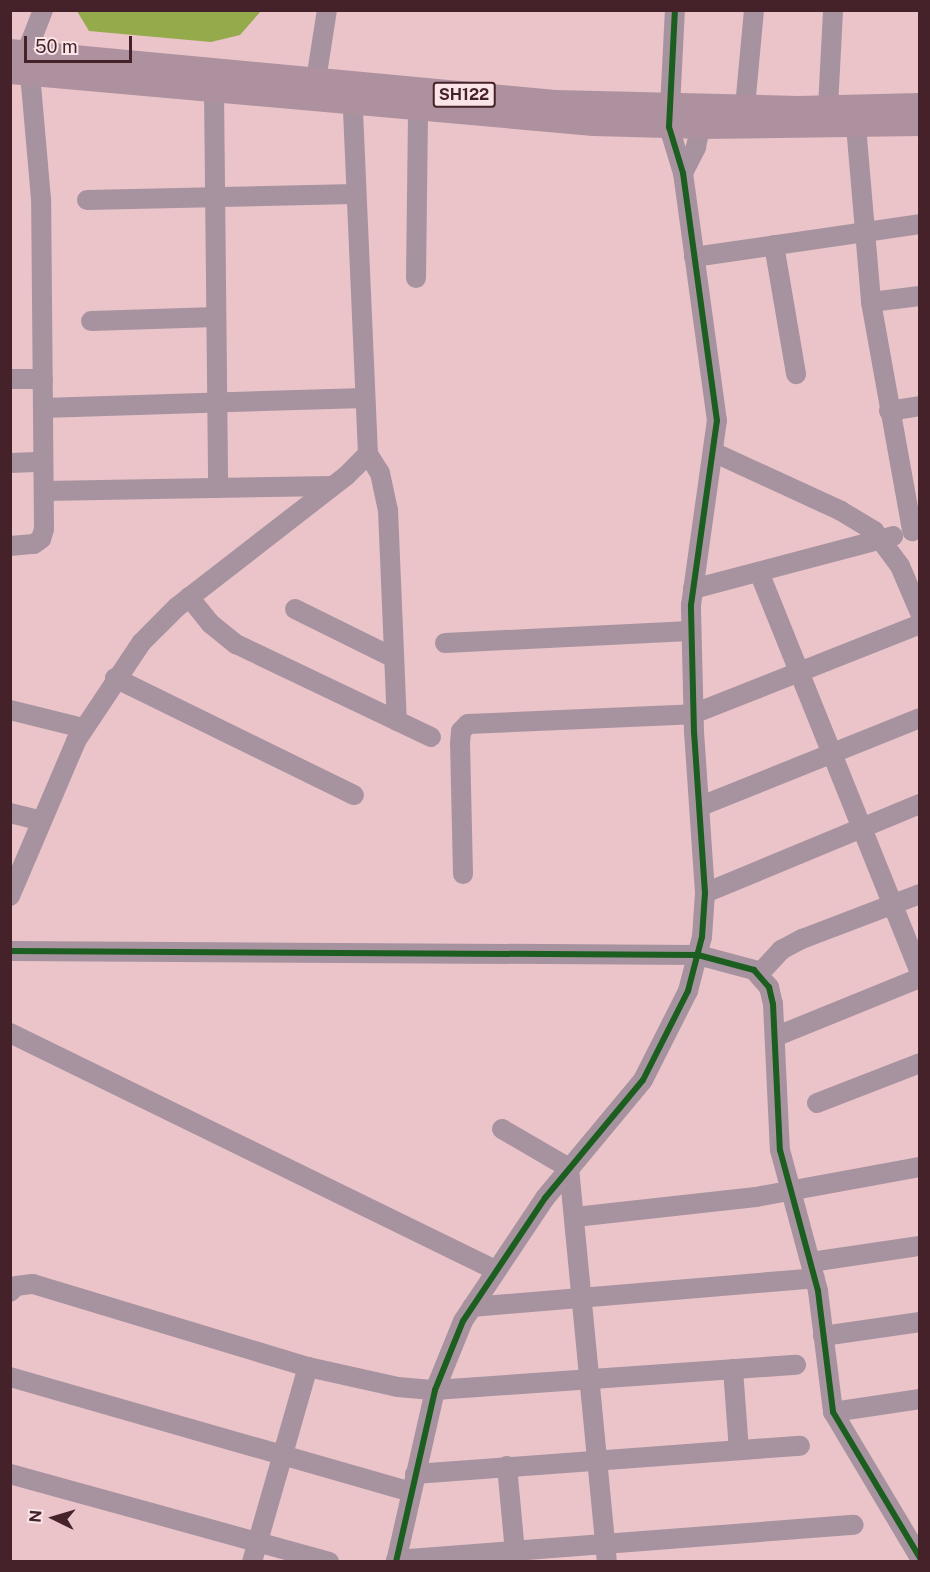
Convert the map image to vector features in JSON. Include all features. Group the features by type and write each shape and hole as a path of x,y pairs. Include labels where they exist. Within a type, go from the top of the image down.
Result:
{"main road":[{"name":"SH122","path":"19,64 316,80 352,94 418,110 703,117 856,126 920,124"},
{"name":"SH122","path":"19,64 214,90 555,102 669,117"},
{"name":"SH122","path":"703,117 745,107 920,105"}],"street":[{"path":"10,546 34,544 41,539 44,491 41,199 19,64 43,10"},
{"path":"316,80 327,10"},
{"path":"675,10 669,117 683,174 716,393 713,452 693,589 690,631 705,893 698,955 688,991 652,1065 627,1102 569,1168 495,1269 472,1306 450,1349 435,1390 396,1561 515,1552 606,1553 854,1525"},
{"path":"745,107 754,10"},
{"path":"828,107 833,10"},
{"path":"214,90 219,488"},
{"path":"352,94 368,454 380,473 388,510 397,721"},
{"path":"416,278 418,110"},
{"path":"683,174 703,117"},
{"path":"693,589 916,531 913,503 889,411 870,302 856,126"},
{"path":"87,200 355,194"},
{"path":"694,257 920,224"},
{"path":"774,245 796,374"},
{"path":"870,302 920,296"},
{"path":"91,321 216,317"},
{"path":"10,380 43,379"},
{"path":"43,408 365,398"},
{"path":"889,411 920,406"},
{"path":"713,452 862,521 883,538 900,566 920,613"},
{"path":"10,896 39,820 83,728 141,643 189,597 332,486 368,454"},
{"path":"10,463 43,462"},
{"path":"44,491 332,486"},
{"path":"759,572 920,972"},
{"path":"189,597 211,624 236,644 431,737"},
{"path":"295,609 393,658"},
{"path":"463,874 460,743 461,731 468,724 693,714 920,624"},
{"path":"445,643 690,631"},
{"path":"115,678 354,795"},
{"path":"10,710 83,728"},
{"path":"701,806 920,718"},
{"path":"705,893 920,804"},
{"path":"10,813 39,820"},
{"path":"759,974 781,951 802,939 920,894"},
{"path":"10,951 698,955 759,974 770,987 777,1036 780,1150 789,1190 813,1270 833,1412 920,1558"},
{"path":"777,1036 920,978"},
{"path":"10,1033 495,1269"},
{"path":"818,1103 920,1063"},
{"path":"502,1129 569,1168"},
{"path":"575,1217 789,1190 920,1167"},
{"path":"569,1168 591,1377 606,1553"},
{"path":"472,1306 813,1270 920,1246"},
{"path":"10,1292 16,1286 33,1284 308,1367 372,1383 435,1390 591,1377 796,1365"},
{"path":"823,1336 920,1322"},
{"path":"252,1562 308,1367"},
{"path":"733,1369 739,1450"},
{"path":"10,1377 283,1454 413,1483 507,1466 800,1446"},
{"path":"833,1412 920,1399"},
{"path":"507,1466 515,1552"},
{"path":"10,1474 329,1562"}],"shaded area":[{"path":"77,11 261,11 240,35 211,42 89,31"}],"cycle path":[{"path":"396,1562 435,1390 463,1321 545,1198 643,1080 688,991 702,937 705,893 694,732 691,605 717,421 683,173 669,127 675,10"},
{"path":"10,951 698,955 754,970 769,987 773,1004 780,1150 818,1291 833,1412 920,1558"}]}
